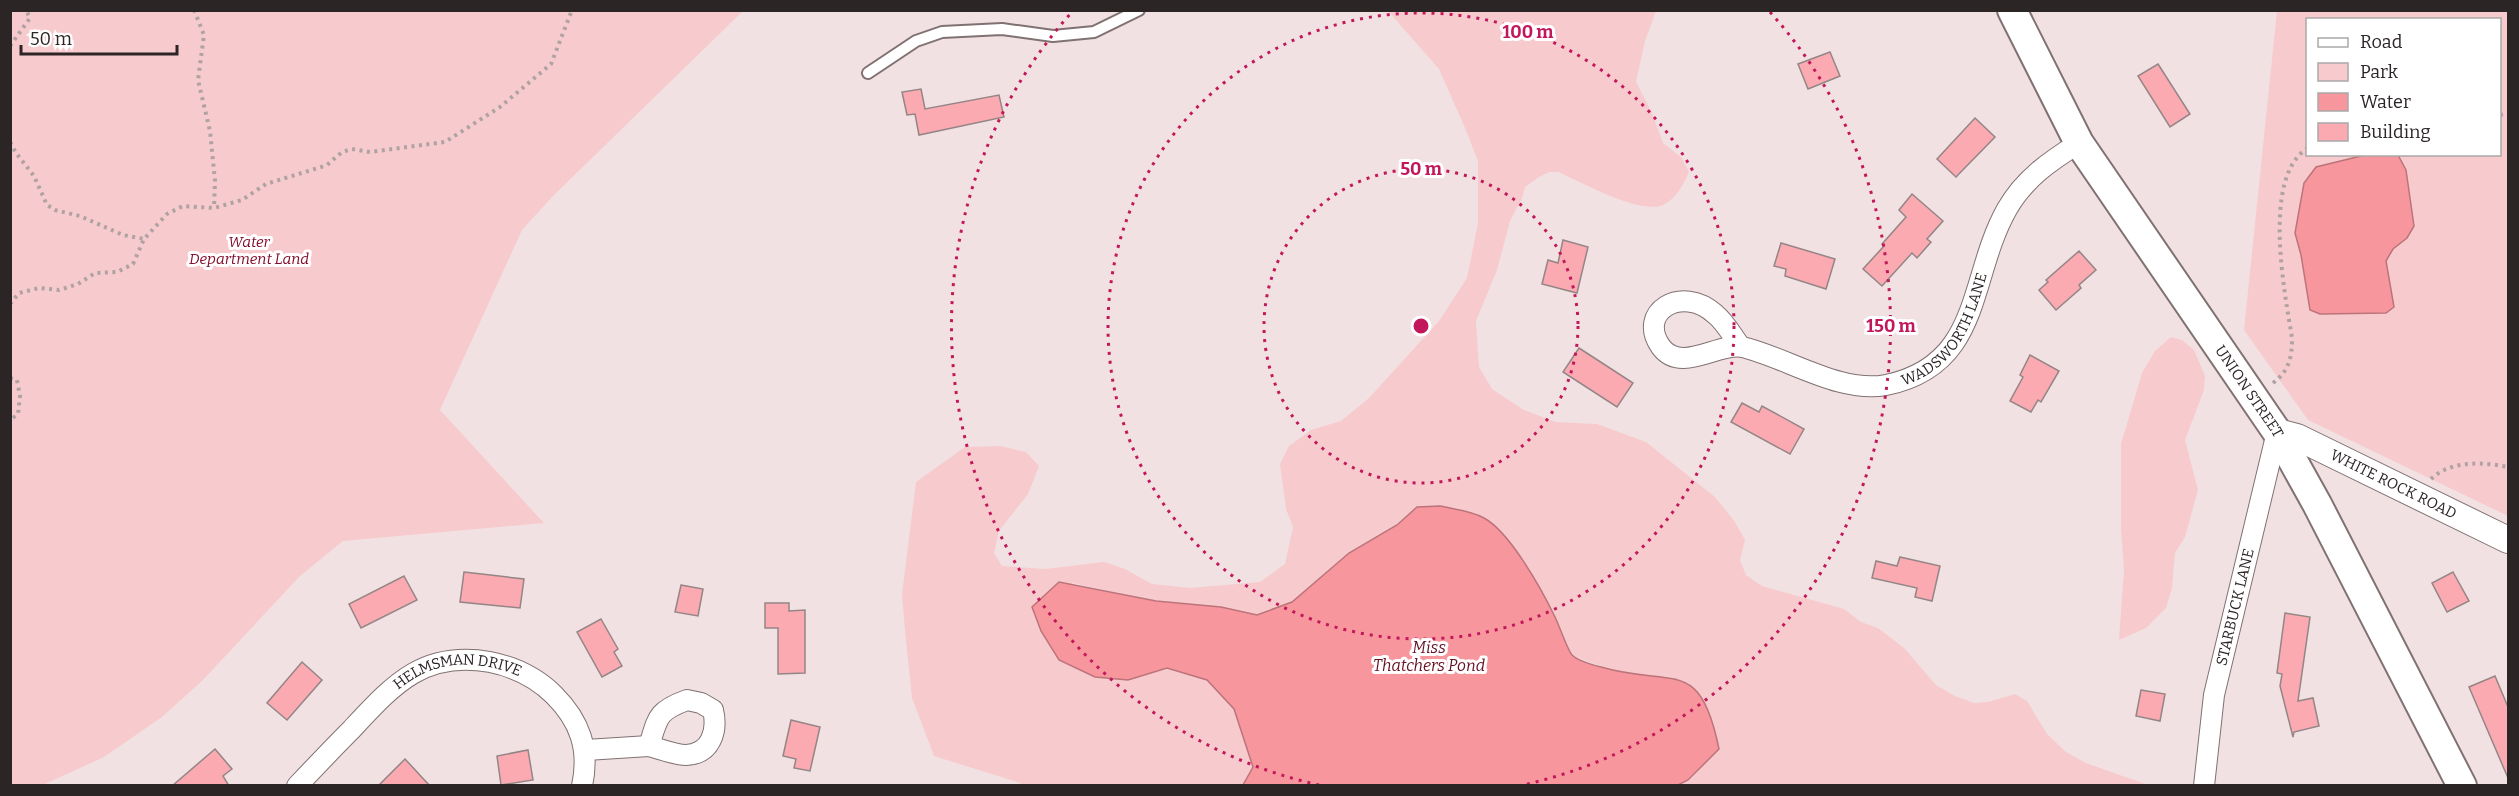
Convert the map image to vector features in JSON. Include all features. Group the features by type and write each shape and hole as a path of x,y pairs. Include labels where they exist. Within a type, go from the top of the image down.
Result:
{"main road":[{"name":"UNION STREET","path":"2012,10 2079,143 2277,432 2317,504 2462,786"}],"street":[{"name":"WADSWORTH LANE","path":"1740,346 1861,386 1885,385 1931,366 1949,351 1961,334 1988,251 2008,207 2042,165 2079,143"},
{"name":"WHITE ROCK ROAD","path":"2277,432 2297,437 2508,540"},
{"name":"STARBUCK LANE","path":"2204,786 2214,695 2277,432"},
{"name":"HELMSMAN DRIVE","path":"297,786 392,687 408,675 428,665 471,659 511,667 530,676 567,708 576,721 585,750 582,786"},
{"path":"585,750 650,746"}],"lane":[{"path":"867,73 916,41 942,32 1002,29 1053,36 1094,32 1139,10"}],"path":[{"path":"10,46 30,18 26,10"},
{"path":"194,10 204,35 198,80 210,131 215,181 214,208"},
{"path":"10,304 19,293 39,288 59,290 78,284 94,273 117,272 133,264 144,239 167,214 183,206 214,208 242,200 266,183 327,165 342,152 352,149 370,152 445,142 500,107 551,64 572,10"},
{"path":"10,142 34,176 47,205 55,210 80,216 123,235 144,239"},
{"path":"2254,399 2284,375 2290,364 2292,338 2279,258 2283,188 2289,169 2306,149"},
{"path":"10,378 17,380 20,396 18,414 10,420"},
{"path":"2415,494 2439,471 2463,464 2491,464 2508,467"}],"green space":[{"name":"Water Department Land","path":"10,11 743,11 553,196 522,230 440,410 544,523 343,541 300,576 202,681 162,717 104,757 43,785 10,785"},
{"path":"1388,11 1656,11 1645,41 1636,82 1652,113 1663,143 1681,157 1689,172 1672,199 1663,205 1653,207 1626,202 1558,172 1549,172 1525,187 1510,221 1497,270 1476,321 1479,367 1492,389 1524,410 1556,422 1597,424 1646,442 1715,497 1735,522 1745,540 1740,560 1746,575 1762,586 1844,609 1861,622 1878,628 1904,648 1936,685 1955,696 1974,703 1988,702 2015,694 2027,701 2047,734 2066,752 2086,763 2148,785 1678,785 1688,780 1671,677 1620,671 1596,665 1572,655 1555,617 1522,561 1417,507 1397,525 1349,553 1292,603 1257,615 1221,607 1156,601 1072,583 1128,680 1167,668 1207,680 1234,709 1253,767 1243,785 1021,785 934,756 912,698 902,594 916,482 965,447 1000,446 1026,452 1039,466 1028,494 999,531 994,553 1002,566 1045,569 1104,562 1125,569 1152,584 1190,588 1260,582 1285,564 1293,527 1286,509 1280,464 1289,446 1311,430 1341,421 1369,398 1439,321 1467,278 1478,223 1478,161 1439,69"},
{"path":"2277,11 2508,11 2508,516 2308,420 2244,330"},
{"path":"2171,337 2182,340 2194,350 2205,376 2204,390 2185,440 2198,490 2185,537 2175,553 2172,588 2166,608 2146,628 2119,640 2124,569 2121,530 2121,444 2142,373 2155,351"}],"water":[{"path":"2361,156 2399,156 2406,170 2414,226 2407,238 2393,249 2386,261 2394,307 2386,313 2320,314 2310,310 2295,233 2304,183 2316,167"},
{"name":"Miss Thatchers Pond","path":"1440,506 1463,510 1484,518 1504,536 1534,578 1555,617 1570,653 1575,657 1590,664 1626,673 1665,677 1692,687 1703,699 1719,749 1688,780 1678,785 1243,785 1253,767 1234,709 1207,680 1167,668 1128,680 1095,677 1059,660 1041,631 1032,607 1059,582 1156,601 1221,607 1257,615 1292,602 1349,553 1397,525 1417,507"}],"building":[{"path":"1830,52 1840,76 1808,89 1798,64"},
{"path":"2158,64 2190,114 2170,127 2138,76"},
{"path":"921,89 925,109 999,95 1004,117 919,135 915,114 907,115 902,92"},
{"path":"1975,118 1995,137 1956,177 1937,159"},
{"path":"1912,194 1943,221 1927,239 1931,242 1917,258 1912,253 1882,286 1863,269 1906,217 1899,210"},
{"path":"1563,240 1588,247 1577,293 1542,284 1548,260 1558,263"},
{"path":"1781,243 1835,259 1826,289 1785,276 1786,269 1774,266"},
{"path":"2079,251 2096,270 2079,285 2081,288 2056,310 2039,290 2048,282 2046,280"},
{"path":"1579,348 1633,383 1617,407 1563,372"},
{"path":"2030,355 2059,371 2041,402 2038,400 2031,412 2010,401 2023,377 2020,375"},
{"path":"1742,403 1759,412 1762,406 1804,429 1790,454 1731,422"},
{"path":"1900,557 1940,566 1932,601 1915,597 1917,588 1872,578 1876,561 1897,566"},
{"path":"464,572 524,579 520,608 460,602"},
{"path":"2453,572 2469,601 2447,612 2432,583"},
{"path":"404,576 417,600 361,628 349,604"},
{"path":"681,585 703,589 698,616 675,612"},
{"path":"765,603 789,603 789,611 805,610 805,673 778,674 778,628 765,628"},
{"path":"2285,613 2310,617 2298,701 2313,698 2319,726 2294,732 2293,737 2280,686 2282,674 2277,673"},
{"path":"601,619 618,649 614,652 622,666 602,677 577,632"},
{"path":"302,662 322,680 287,720 267,703"},
{"path":"2495,676 2508,707 2508,778 2469,687"},
{"path":"2141,690 2165,694 2160,721 2136,716"},
{"path":"791,720 820,727 810,771 794,768 796,759 783,756"},
{"path":"215,749 232,769 223,776 229,786 172,786"},
{"path":"528,750 533,780 501,785 497,756"},
{"path":"405,759 430,786 378,786"}]}
